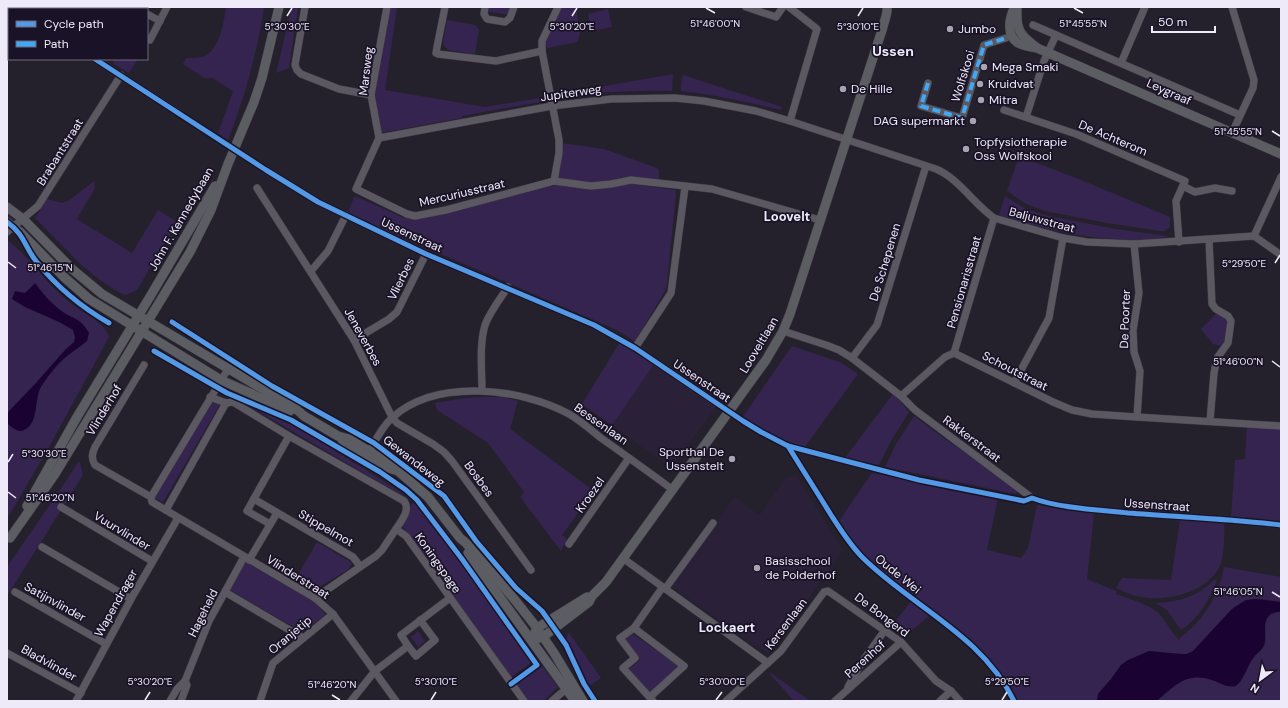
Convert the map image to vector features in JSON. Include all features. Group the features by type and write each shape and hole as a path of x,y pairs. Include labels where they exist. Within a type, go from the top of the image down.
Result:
{"street":[{"path":"150,40 167,7"},
{"path":"229,161 254,102 262,78 279,7"},
{"path":"305,7 296,65 297,70 301,74 339,89 371,95"},
{"name":"Marsweg","path":"378,138 371,95 387,7"},
{"path":"445,7 436,53 438,54 496,61 542,51"},
{"path":"485,7 484,14 487,19 504,22 510,18 514,7"},
{"path":"554,181 559,152 558,140 542,51 542,41 558,7"},
{"path":"746,7 776,17 783,7"},
{"path":"789,7 817,29 790,121"},
{"path":"880,7 884,20"},
{"name":"Looveltlaan","path":"532,640 543,637 589,602 592,596 606,582 766,360 783,331 790,314 883,28 888,10 887,7"},
{"name":"Leygraaf","path":"1016,7 1010,22 1010,30 1012,36 1017,42 1037,48 1050,49 1281,154"},
{"path":"1121,63 1145,7"},
{"path":"1232,7 1254,80 1253,88 1232,133"},
{"path":"148,15 160,21"},
{"name":"Leygraaf","path":"1033,25 1240,116"},
{"path":"1026,117 1056,35"},
{"name":"Wolfskooi","path":"928,83 921,106 962,118 984,45 1006,38"},
{"path":"105,62 121,75 180,114"},
{"name":"Brabantstraat","path":"9,227 23,219 38,206 121,75"},
{"name":"Jupiterweg","path":"378,138 552,106 610,99 675,98 704,101 735,107 790,121 846,140"},
{"name":"De Achterom","path":"1004,110 1076,134 1185,181 1183,186 1195,192 1215,188 1232,192"},
{"name":"Mercuriusstraat","path":"378,138 356,189 407,214 416,216 446,210 554,181 592,186 631,180 712,189 820,220"},
{"name":"Baljuwstraat","path":"846,140 946,173 985,212 994,218 1063,238 1087,242 1134,244 1254,236"},
{"name":"John F. Kennedybaan","path":"8,540 50,464 139,316 229,161"},
{"name":"John F. Kennedybaan","path":"8,540 56,474 190,252 211,210 229,161"},
{"name":"De Schepenen","path":"852,358 877,325 926,166"},
{"name":"Ussenstraat","path":"266,170 318,202 426,254 508,287 594,325 635,348 716,403"},
{"path":"1281,177 1254,236 1281,255"},
{"path":"1179,242 1176,201 1183,186"},
{"path":"635,348 671,293 685,187"},
{"name":"Jeneverbes","path":"257,188 354,340 392,417"},
{"name":"Gewandeweg","path":"7,207 23,219 72,269 102,294 295,408 304,416"},
{"path":"311,271 328,251 346,215"},
{"name":"Pensionarisstraat","path":"954,353 994,218"},
{"name":"Gewandeweg","path":"9,227 89,299 132,326 221,380 304,416 338,436 350,439 368,453 386,460 428,497 460,538 515,600 543,637 573,698"},
{"path":"1014,383 1049,318 1063,238"},
{"path":"1209,240 1212,304 1216,309 1233,318 1228,343 1217,358 1214,373 1210,421"},
{"name":"De Poorter","path":"1134,244 1139,293 1133,330 1134,352 1140,371 1137,417"},
{"name":"Vlierbes","path":"354,340 389,319 397,312 426,254"},
{"path":"482,391 481,351 485,326 508,287"},
{"path":"783,331 839,350 852,358 901,396 945,356 954,353"},
{"name":"Schoutstraat","path":"954,353 1072,410 1092,414 1281,426"},
{"name":"Vlinderhof","path":"144,365 95,447 92,454 92,460 95,465 151,498 152,502 178,518"},
{"path":"151,498 228,369"},
{"name":"Bessenlaan","path":"368,453 392,417 414,403 458,392 482,391 522,396 545,403 571,415 673,490"},
{"name":"Rakkerstraat","path":"901,396 915,410 1032,498"},
{"path":"210,397 226,404"},
{"path":"166,510 226,404 232,402 404,501 407,505 407,510 382,550 376,556 315,598"},
{"name":"Bosbes","path":"392,417 397,423 444,452 531,570"},
{"path":"270,524 247,511 289,436"},
{"name":"Kroezel","path":"569,544 629,458"},
{"name":"Ussenstraat","path":"1032,498 1047,503 1101,510 1281,525"},
{"name":"Stippelmot","path":"254,499 353,557 360,566"},
{"name":"Vuurvlinder","path":"61,507 152,561"},
{"path":"247,558 277,513"},
{"name":"Wapendrager","path":"76,701 152,561 178,518"},
{"name":"Vlinderstraat","path":"178,518 315,598 333,614 396,701"},
{"path":"634,628 684,666 652,699 623,668 634,658 620,638 634,628 713,523"},
{"name":"Koningspage","path":"396,529 406,536 524,701"},
{"name":"Gewandeweg","path":"460,538 463,547 532,640 566,689 573,698 583,701"},
{"path":"42,547 131,599"},
{"name":"Hageheld","path":"170,701 177,689 185,681 209,621 225,592 247,558"},
{"name":"Kersenlaan","path":"624,559 768,663"},
{"name":"De Bongerd","path":"820,597 824,592 828,591 833,593 885,630 901,642 936,681 951,691 960,701"},
{"name":"Satijnvlinder","path":"15,592 106,644"},
{"path":"225,592 303,638"},
{"name":"Looveltlaan","path":"537,628 585,598 592,596"},
{"name":"Kersenlaan","path":"726,701 781,651 820,597"},
{"path":"420,620 435,640 416,656 401,636 420,620 450,598"},
{"name":"Oranjetip","path":"260,701 273,663 333,614"},
{"path":"532,640 537,628"},
{"name":"Perenhof","path":"844,693 862,662 885,630"},
{"name":"Perenhof","path":"835,701 901,642"},
{"path":"351,701 375,671 408,646"},
{"name":"Bladvlinder","path":"7,653 80,693"},
{"name":"Hageheld","path":"182,701 187,685 185,681"},
{"path":"552,701 566,689"},
{"path":"940,701 951,691"}],"shaded area":[{"path":"226,7 264,7 250,75 228,140 218,133 233,91 213,78 204,78 183,64 186,58 198,58 205,56 214,47 218,41"},
{"path":"292,7 298,7 289,68 276,73"},
{"path":"389,7 397,7 385,90 485,107 545,97 545,101 380,133 374,105"},
{"path":"488,7 513,7 509,15 487,11"},
{"path":"560,7 576,7 580,34 577,42 548,48 544,46"},
{"path":"608,9 612,27 591,31 588,14"},
{"path":"447,20 475,25 479,29 475,54 448,50 443,44"},
{"path":"114,60 137,60 129,73 114,64"},
{"path":"673,74 672,91 616,92 560,97 559,94"},
{"path":"683,75 782,107 781,110 731,99 681,91"},
{"path":"562,143 604,149 657,168 659,170 659,179 623,177 589,183 559,179 557,177"},
{"path":"1019,156 1170,217 1170,227 1165,231 1160,231 1107,223 1045,211 1026,204 1007,191"},
{"path":"94,181 95,188 77,219 132,253 158,210 177,222 137,290 126,295 101,281 79,263 35,218 47,199 62,203 70,200"},
{"path":"633,184 675,190 676,193 667,284 665,291 634,341 617,330 381,228 350,213 349,210 354,197 357,197 402,217 415,220 544,187 557,185 592,190 617,185"},
{"path":"1005,196 1026,209 1048,216 1167,237 1118,240 1066,233 1032,225 999,215"},
{"path":"7,240 64,298 99,323 107,332 109,337 49,447 7,519"},
{"path":"35,283 55,306 81,322 89,333 87,341 56,366 41,387 33,421 26,429 18,431 7,423 7,415 9,411 74,342 75,337 73,330 25,307 12,299 15,291 25,293"},
{"path":"1217,313 1225,317 1228,321 1226,341 1222,346 1213,344 1201,329"},
{"path":"620,342 654,364 612,425 582,404"},
{"path":"792,346 842,363 858,374 804,448 757,427 742,418"},
{"path":"638,353 716,407 671,467 582,404"},
{"path":"893,394 909,412 891,441 879,465 845,458"},
{"path":"502,397 518,401 510,429 594,491 562,535 567,539 561,551 520,497 524,492 488,443 437,410 435,403 465,398"},
{"path":"210,402 220,404 163,502 155,498"},
{"path":"246,404 298,428 393,487 413,502"},
{"path":"914,416 946,440 979,460 1018,491 1016,494 885,467 896,444"},
{"path":"1247,426 1281,430 1281,522 1231,517 1235,460 1245,459"},
{"path":"78,462 80,463 83,475 7,596 7,567"},
{"path":"872,473 998,498 987,550 1021,558 1028,548 1037,505 1094,513 1087,579 1116,591 1116,594 1141,603 1152,609 1162,617 1179,640 1195,625 1210,605 1220,583 1224,567 1281,577 1281,602 1255,599 1238,605 1232,609 1193,651 1187,654 1128,660 1121,665 1098,694 1097,701 1016,701 998,670 976,647 856,552 839,528 838,522"},
{"name":"Basisschool de Polderhof","path":"796,475 843,551 768,654 671,586 734,497 760,515 786,477"},
{"path":"413,502 417,505 474,580 532,662 510,678 403,527 402,522"},
{"path":"1180,520 1224,523 1221,564 1213,576 1206,583 1197,588 1168,597 1144,597 1124,592 1116,588 1122,578 1171,580"},
{"path":"317,542 352,563 349,569 313,591 295,580"},
{"path":"244,561 313,601 326,615 302,632 230,590 229,589"},
{"path":"1214,580 1217,580 1203,608 1193,620 1181,630 1167,610 1155,603 1187,598 1201,591"},
{"path":"1256,599 1281,602 1281,612 1274,612 1269,615 1265,624 1264,645 1255,656 1242,679 1236,686 1228,686 1206,678 1190,678 1170,689 1157,701 1097,701 1098,694 1121,665 1128,660 1149,651 1187,654 1193,651 1232,609 1246,600"},
{"path":"912,600 930,615 904,637 891,627"},
{"path":"1281,612 1281,701 1157,701 1181,682 1195,677 1211,679 1226,686 1240,683 1254,656 1264,646 1266,636 1265,622 1267,618"},
{"path":"418,631 425,641 418,647 411,637"},
{"path":"569,633 601,678 589,686 579,668 566,638"},
{"path":"633,634 681,668 650,695 628,670 640,660 625,639"},
{"path":"542,666 558,687 543,701 527,701 515,685"},
{"path":"771,673 810,701 794,701 770,674"}],"marked path":[{"path":"928,83 921,106 962,118 984,45 1006,38"}],"cycle path":[{"path":"97,60 318,202 426,254 594,325 635,348 743,421 788,446 919,480 1024,501 1032,498 1054,504 1092,510 1281,525"},
{"path":"7,222 17,231 32,256 52,279 79,303 109,323"},
{"path":"172,322 272,386 374,443 444,496 476,541 516,588 542,611 566,645 584,684 595,701"},
{"path":"154,351 227,393 291,420 380,472 406,490 417,500 462,559 537,665 511,684"},
{"name":"Oude Wei","path":"788,446 838,526 862,557 881,575 965,639 984,658 1000,678 1014,701"}],"place":[{"name":"Jumbo","path":"950,29"},
{"name":"Mega Smaki","path":"984,67"},
{"name":"Kruidvat","path":"980,84"},
{"name":"De Hille","path":"843,89"},
{"name":"Mitra","path":"981,100"},
{"name":"DAG supermarkt","path":"973,121"},
{"name":"Topfysiotherapie Oss Wolfskooi","path":"966,149"},
{"name":"Sporthal De Ussenstelt","path":"732,459"},
{"name":"Basisschool de Polderhof","path":"757,568"}],"district":[{"name":"Ussen","path":"893,51"},
{"name":"Loovelt","path":"787,216"},
{"name":"Lockaert","path":"727,627"}]}
